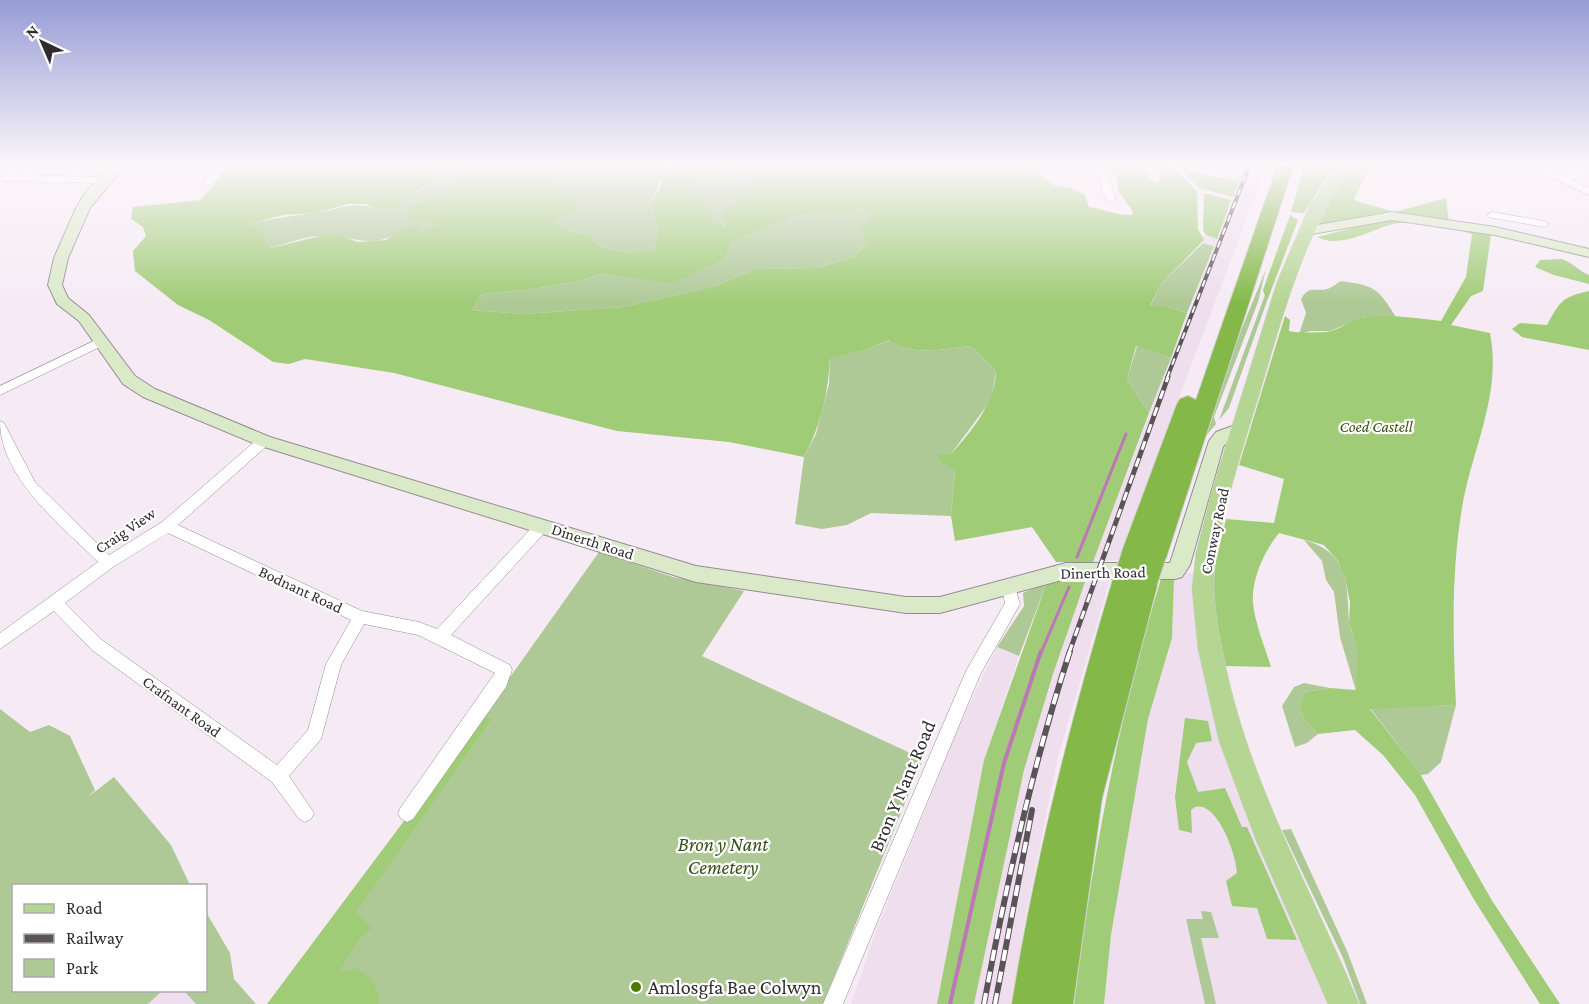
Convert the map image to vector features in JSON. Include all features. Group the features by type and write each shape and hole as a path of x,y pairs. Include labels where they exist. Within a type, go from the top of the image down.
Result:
{"highway":[{"path":"1029,1004 1037,946 1071,775 1257,211"},
{"path":"1056,1004 1087,798 1140,568 1245,290 1271,211"},
{"path":"1245,290 1268,254 1286,211"}],"main road":[{"name":"Conway Road","path":"1316,211 1282,294 1238,430 1208,544 1203,581 1213,668 1224,723 1244,777 1344,1004"}],"street":[{"name":"Dinerth Road","path":"83,211 61,258 55,285 62,301 84,318 129,380 149,393 264,441 543,525 696,574 752,584 906,604 940,605 1010,588 1042,575 1066,571 1175,571 1180,565 1215,445 1222,436 1238,430"},
{"path":"1495,231 1491,211 1544,224"},
{"path":"1306,231 1388,216 1495,231 1589,253"},
{"path":"0,391 102,341"},
{"path":"0,426 30,485 108,563"},
{"name":"Craig View","path":"0,642 108,563 167,525 264,441"},
{"name":"Bodnant Road","path":"167,525 360,616 419,629 441,637 504,673 407,813"},
{"path":"441,637 543,525"},
{"name":"Bron Y Nant Road","path":"834,1004 974,671 1012,604 1010,588"},
{"name":"Crafnant Road","path":"55,602 97,645 278,776 305,813"},
{"path":"278,776 315,734 334,664 360,616"}],"shaded area":[{"path":"1227,211 1249,211 1118,560 1093,562 1214,246 1203,243 1202,235 1217,239"},
{"path":"1189,572 1203,581 1213,668 1344,1004 1104,1004 1111,935 1148,719 1172,639 1174,580"},
{"path":"1111,576 1058,757 1024,926 1012,1004 974,1004 1024,770 1053,674 1085,582"},
{"path":"997,647 1019,656 984,761 937,1004 851,1004 874,936 959,726"},
{"path":"160,992 185,992 196,1004 148,1004"}],"green space":[{"path":"132,211 324,211 283,215 249,224 254,227 267,227 263,239 271,248 320,236 338,235 358,242 386,240 407,226 416,226 422,231 440,224 414,220 406,211 574,211 555,221 564,229 588,235 600,246 627,253 655,251 658,228 652,211 710,211 710,217 725,226 722,211 859,211 844,217 835,211 791,217 731,242 726,259 672,283 601,274 580,281 533,289 482,294 472,310 524,314 624,307 715,286 755,269 818,268 853,257 868,242 860,229 872,218 865,211 1106,211 1133,215 1132,211 1198,211 1198,229 1204,240 1161,284 1150,306 1166,306 1187,313 1171,358 1136,346 1127,380 1149,413 1093,562 1056,562 1032,527 955,541 951,516 955,470 941,462 937,455 951,454 967,436 981,416 992,394 996,371 971,346 918,350 908,349 889,340 866,350 830,358 823,409 804,457 729,442 617,431 394,373 305,359 289,364 273,362 209,320 178,305 135,271 133,251 146,236 143,227 131,219"},
{"path":"416,211 442,224 422,231 407,226 386,239 376,241 316,236 270,248 248,224 323,212"},
{"path":"557,211 652,211 658,228 655,252 627,253 600,246 588,235 564,229 555,221"},
{"path":"705,211 733,211 726,226 710,217"},
{"path":"835,211 844,217 859,211 865,211 873,218 868,242 853,257 817,268 755,269 715,286 624,307 524,314 472,310 482,294 533,289 580,281 601,274 673,282 726,259 731,242 791,217"},
{"path":"1204,211 1227,211 1217,239 1206,235 1203,230"},
{"path":"1291,211 1305,211 1304,213"},
{"path":"1325,211 1448,211 1449,223 1392,214 1318,225"},
{"path":"1290,215 1298,220 1267,301 1263,290"},
{"name":"Coed Castell","path":"1387,219 1487,232 1491,235 1483,291 1471,296 1451,325 1490,333 1493,356 1489,400 1458,532 1454,606 1456,705 1370,709 1419,772 1491,899 1560,1004 1540,1004 1473,898 1415,795 1383,755 1355,730 1318,734 1304,719 1299,706 1305,692 1330,688 1356,690 1358,649 1349,623 1350,602 1345,578 1338,561 1324,545 1279,533 1260,565 1254,584 1253,603 1271,667 1225,666 1212,615 1214,569 1226,519 1274,523 1284,479 1239,465 1285,316 1290,320 1289,331 1304,332 1331,331 1357,319 1375,316 1441,321 1466,277 1472,234 1433,225 1401,223 1345,240 1335,241 1317,237"},
{"path":"1203,243 1214,246 1187,313 1166,306 1150,307 1161,284"},
{"path":"1562,259 1589,275 1589,284 1554,275 1535,267 1540,260"},
{"path":"1266,269 1258,302 1214,417 1216,424 1206,436 1229,360"},
{"path":"1341,281 1374,290 1384,299 1396,317 1364,317 1330,331 1311,331 1299,334 1306,313 1301,299 1304,295 1310,290 1323,290"},
{"path":"1589,291 1589,350 1522,337 1512,329 1520,323 1547,325 1563,301 1573,295"},
{"path":"1265,295 1267,301 1229,408 1219,420"},
{"path":"890,340 908,349 918,350 971,346 996,371 991,400 951,454 955,469 951,516 871,513 847,525 822,529 795,524 804,457 816,434 829,384 830,357 866,350"},
{"path":"1137,346 1171,358 1149,413 1127,380"},
{"path":"1304,540 1330,553 1343,571 1350,625 1358,648 1356,691 1340,637 1334,592 1326,580 1322,561"},
{"name":"Bron y Nant Cemetery","path":"599,552 673,577 744,591 702,656 923,759 823,1004 328,1004 309,977 492,719 481,718"},
{"path":"1161,579 1174,580 1172,638 1148,719 1111,935 1104,1004 1074,1004 1089,896 1108,789 1132,684"},
{"path":"1047,582 1019,656 997,647 1024,606 1023,593"},
{"path":"1047,582 1085,582 1053,674 1024,770 974,1004 937,1004 984,760"},
{"path":"1304,683 1330,688 1305,692 1299,706 1304,719 1318,734 1307,743 1295,747 1282,706 1294,687"},
{"path":"1456,705 1441,762 1428,774 1421,775 1370,708"},
{"path":"0,709 30,732 49,725 70,736 95,790 88,797 114,777 171,845 190,884 12,884 12,992 161,992 148,1004 0,1004"},
{"path":"481,718 493,718 356,912 372,928 361,937 338,973 355,968 366,974 375,987 379,1004 267,1004"},
{"path":"1185,718 1208,721 1212,741 1196,743 1187,762 1198,792 1225,788 1242,827 1247,827 1297,940 1267,939 1257,908 1232,906 1226,881 1237,873 1234,855 1224,831 1211,812 1203,807 1195,807 1191,810 1192,833 1179,830 1175,797"},
{"path":"1291,829 1347,951 1367,1004 1360,1004 1343,958 1282,830"},
{"path":"1201,911 1211,912 1219,938 1201,938 1216,1004 1205,1004 1186,919 1203,919"},
{"path":"207,914 230,953 234,979 256,1004 196,1004 185,992 207,992"}],"waterway":[{"path":"1077,557 1126,434"},
{"path":"1041,653 1069,587"},
{"path":"950,1004 1004,763 1041,651"}],"railway":[{"path":"1167,378 1232,211"},
{"path":"1069,653 1168,377"},
{"path":"984,1004 1021,826 1070,651"},
{"path":"995,1004 1032,810"}],"place":[{"name":"Amlosgfa Bae Colwyn","path":"636,987"}]}
